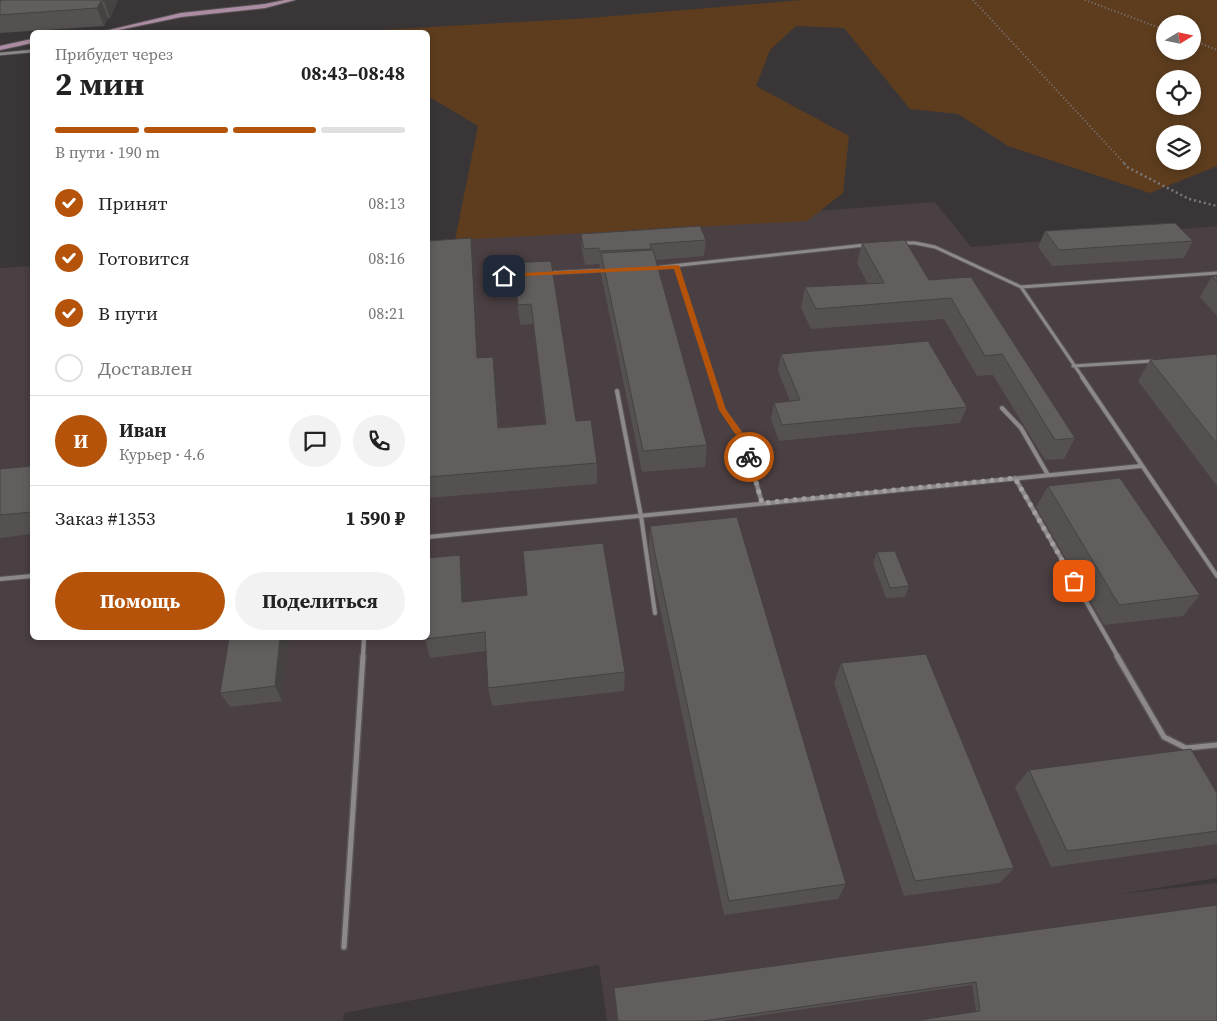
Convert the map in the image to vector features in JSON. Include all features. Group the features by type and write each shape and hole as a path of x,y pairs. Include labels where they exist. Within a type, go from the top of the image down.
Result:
{"main road":[{"path":"113,30 181,15 265,6 292,0"},
{"path":"0,41 30,40"},
{"path":"0,48 30,40"}],"lane":[{"path":"0,54 30,52"},
{"path":"896,243 915,243 935,247 1021,287 1217,273"},
{"path":"648,268 677,267 868,244"},
{"path":"677,267 723,410 744,440 762,503"},
{"path":"542,274 610,270"},
{"path":"504,276 523,274"},
{"path":"1021,287 1217,576"},
{"path":"1073,366 1159,360"},
{"path":"617,390 641,516 655,613"},
{"path":"1002,408 1021,428 1048,475"},
{"path":"430,537 1141,466"},
{"path":"1015,478 1164,737 1186,748 1217,745"},
{"path":"0,579 30,576"},
{"path":"344,947 364,640"}],"path":[{"path":"973,0 1127,168 1189,200 1217,206"},
{"path":"1085,0 1156,27"},
{"path":"1201,44 1217,50"}],"shaded area":[{"path":"803,0 1217,0 1217,166 1150,193 1008,146 958,114 910,109 844,28 796,26 770,50 756,86 849,136 843,193 807,221 455,240 478,126 430,97 430,30 380,30 590,18"},
{"path":"935,202 971,247 1217,226 1217,878 1121,894 1217,883 1217,1021 607,1021 599,965 344,1013 343,1021 0,1021 0,268 30,266 30,640 430,640 430,241"}],"building":[{"path":"2,0 104,1 101,1 97,8 0,15 0,3"},
{"path":"1175,223 1193,241 1059,250 1045,231"},
{"path":"700,226 706,240 650,244 651,249 599,251 599,248 584,249 581,234"},
{"path":"471,238 477,358 493,357 498,428 546,424 531,304 518,305 513,263 551,261 576,421 591,420 597,463 430,477 430,241"},
{"path":"905,240 929,280 971,277 1075,438 1055,440 1002,354 985,356 951,298 816,309 805,287 884,283 862,243"},
{"path":"653,250 707,445 643,451 601,253"},
{"path":"928,341 967,407 782,425 774,403 800,400 781,354"},
{"path":"1217,354 1217,444 1150,360"},
{"path":"30,466 30,512 0,515 0,469"},
{"path":"1120,478 1200,595 1119,605 1048,486"},
{"path":"737,517 846,884 729,901 650,526"},
{"path":"603,543 625,672 488,688 485,632 430,638 430,558 460,555 462,602 527,595 523,551"},
{"path":"895,551 909,586 890,588 877,552"},
{"path":"229,640 280,640 275,686 220,693"},
{"path":"926,654 1014,868 915,881 841,663"},
{"path":"1191,749 1217,793 1217,831 1067,851 1029,770"},
{"path":"1217,905 1217,1021 913,1021 980,1011 976,982 703,1021 618,1021 614,988"}],"way so far":[{"path":"749,457 762,503 1015,478 1074,581"}],"route":[{"path":"504,276 677,267 723,410 744,440 749,457"}]}
